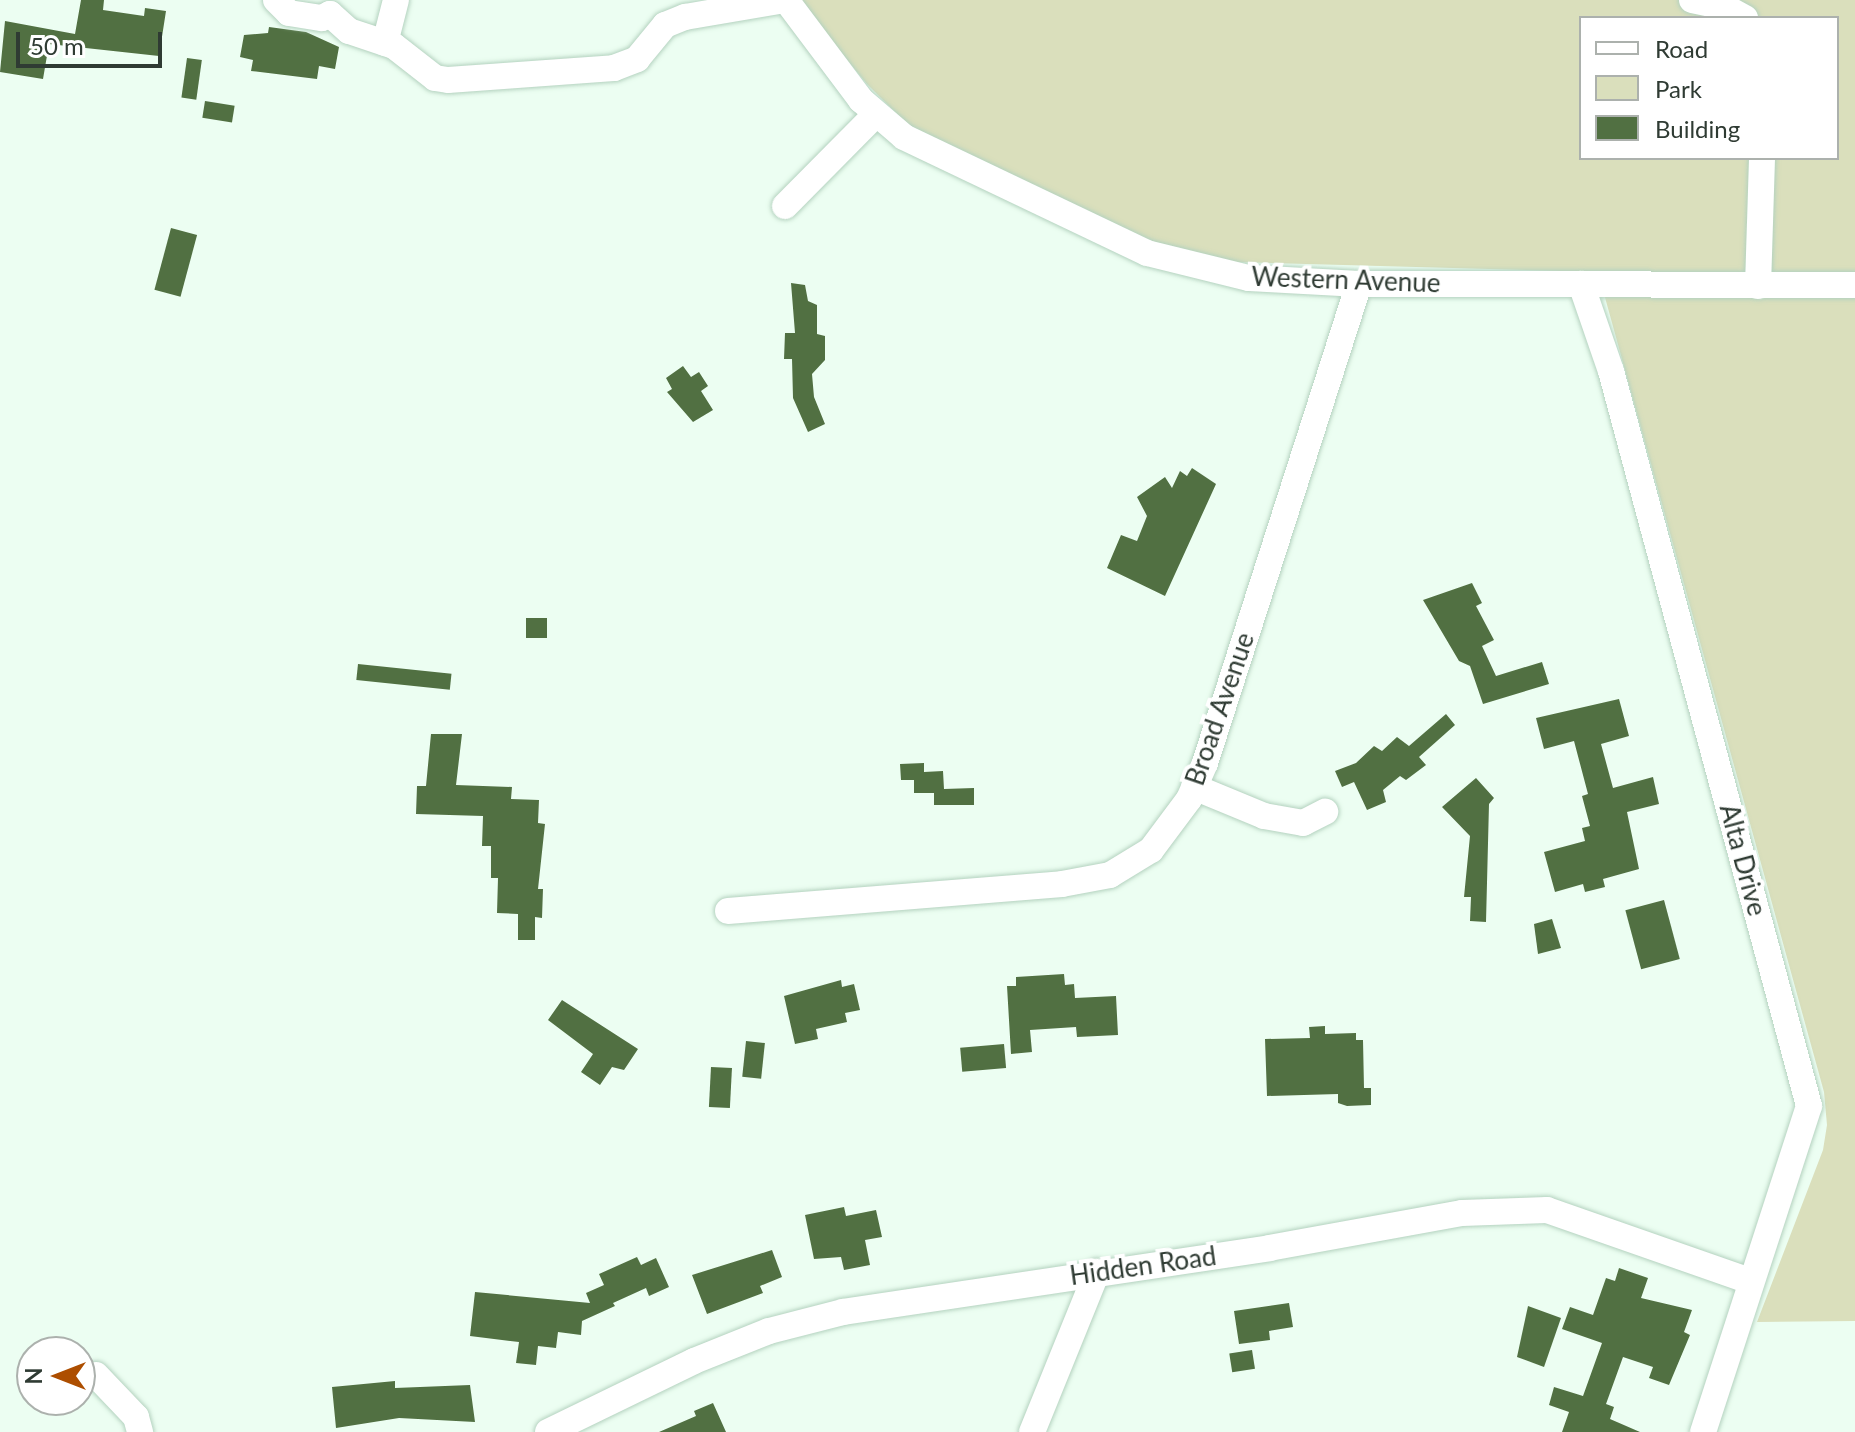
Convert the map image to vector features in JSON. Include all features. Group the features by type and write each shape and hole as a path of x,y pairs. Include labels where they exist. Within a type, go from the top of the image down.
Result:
{"street":[{"path":"276,0 289,13 322,18 331,7 349,31 385,43 435,78 448,80 614,68 637,59 665,25 685,17 785,0"},
{"path":"385,43 396,0"},
{"name":"Western Avenue","path":"785,0 876,114 917,144 1147,253 1249,278 1359,284 1855,285"},
{"path":"1692,0 1725,7 1741,16"},
{"path":"785,206 876,114"},
{"path":"1758,286 1762,160"},
{"name":"Broad Avenue","path":"728,911 1062,884 1110,875 1151,850 1194,787 1359,284"},
{"name":"Alta Drive","path":"1581,284 1611,371 1807,1087 1804,1130 1750,1281 1703,1432"},
{"path":"1194,787 1264,816 1303,823 1325,812"},
{"name":"Hidden Road","path":"548,1432 694,1361 769,1331 923,1297 1269,1248 1462,1213 1547,1210 1750,1281"},
{"path":"1032,1432 1097,1272"},
{"path":"96,1375 136,1417 140,1432"}],"green space":[{"path":"798,0 1855,0 1855,1321 1757,1322 1823,1150 1827,1125 1824,1092 1598,272 1235,262 1152,242 918,135 867,84"}],"building":[{"path":"81,0 104,0 103,10 144,16 145,8 166,11 159,56 49,44 43,79 0,72 5,21 75,34"},
{"path":"269,27 306,32 339,47 335,69 319,66 317,79 251,71 253,60 240,57 244,35 268,33"},
{"path":"187,58 202,60 196,100 181,98"},
{"path":"205,101 235,106 232,122 202,118"},
{"path":"171,228 197,235 181,297 154,290"},
{"path":"791,283 805,285 808,301 817,305 817,334 825,336 825,360 812,374 814,397 825,424 808,432 793,398 792,359 784,359 785,333 795,333"},
{"path":"683,366 691,377 699,372 708,386 701,391 713,410 693,422 667,392 672,389 666,378"},
{"path":"1192,468 1216,484 1165,596 1107,568 1121,535 1137,541 1147,516 1137,497 1165,477 1172,488 1180,471 1187,476"},
{"path":"1472,583 1482,603 1476,606 1494,640 1482,646 1496,676 1542,662 1549,684 1483,704 1470,666 1459,661 1423,600"},
{"path":"526,618 547,618 547,638 526,638"},
{"path":"358,664 451,674 450,690 356,680"},
{"path":"1619,699 1629,736 1601,744 1613,788 1653,777 1659,804 1627,812 1639,869 1603,879 1605,887 1585,892 1583,884 1555,892 1544,852 1585,841 1582,828 1590,826 1582,796 1588,794 1574,741 1544,749 1536,718"},
{"path":"1446,714 1455,725 1419,757 1426,765 1406,780 1400,776 1383,790 1386,802 1367,810 1354,782 1342,787 1335,771 1356,763 1374,746 1382,751 1397,737 1409,746"},
{"path":"431,734 462,734 456,785 512,787 511,799 539,800 538,823 545,824 538,889 543,889 542,918 535,917 535,940 518,940 518,914 497,913 498,878 491,878 491,846 482,846 483,816 416,814 417,786 426,786"},
{"path":"924,763 924,772 943,771 944,789 974,788 974,805 934,805 934,793 914,793 914,780 901,780 900,764"},
{"path":"1476,778 1494,798 1489,804 1486,922 1470,921 1471,897 1464,897 1470,836 1442,807"},
{"path":"1664,900 1680,959 1641,969 1625,910"},
{"path":"1552,919 1561,948 1538,954 1534,924"},
{"path":"1064,974 1065,985 1074,984 1075,998 1116,996 1118,1035 1077,1037 1076,1027 1030,1030 1032,1052 1011,1054 1007,986 1016,986 1016,977"},
{"path":"841,980 842,987 854,984 860,1010 845,1013 847,1022 816,1029 818,1039 795,1044 784,996"},
{"path":"562,1000 638,1049 624,1070 612,1067 600,1085 581,1072 593,1054 548,1020"},
{"path":"1325,1026 1325,1034 1356,1033 1356,1040 1363,1040 1364,1088 1371,1088 1371,1105 1347,1106 1338,1103 1338,1094 1267,1096 1265,1039 1310,1038 1309,1027"},
{"path":"746,1041 765,1043 761,1079 742,1077"},
{"path":"1004,1044 1006,1068 962,1072 960,1048"},
{"path":"711,1067 732,1068 730,1108 709,1107"},
{"path":"844,1207 846,1216 876,1210 882,1237 865,1240 870,1265 844,1270 841,1257 814,1259 805,1215"},
{"path":"772,1250 782,1277 760,1286 763,1293 707,1314 692,1275"},
{"path":"637,1257 641,1265 656,1258 669,1287 649,1296 646,1288 613,1303 615,1306 582,1321 581,1335 558,1332 556,1348 538,1346 536,1365 516,1363 519,1342 470,1336 475,1292 590,1303 586,1293 604,1285 599,1274"},
{"path":"1619,1268 1648,1278 1641,1298 1692,1310 1684,1332 1690,1335 1669,1385 1649,1378 1653,1367 1623,1357 1606,1404 1614,1407 1610,1419 1640,1432 1562,1432 1569,1412 1549,1405 1554,1387 1583,1396 1602,1343 1562,1329 1570,1307 1593,1315 1606,1278 1615,1281"},
{"path":"1289,1303 1293,1327 1269,1331 1270,1340 1239,1344 1234,1311"},
{"path":"1528,1306 1561,1318 1544,1367 1517,1357"},
{"path":"1252,1350 1255,1369 1232,1372 1229,1354"},
{"path":"395,1381 395,1388 470,1385 475,1422 399,1418 336,1428 332,1387"},
{"path":"713,1403 726,1432 659,1432 696,1416 694,1411"}]}
